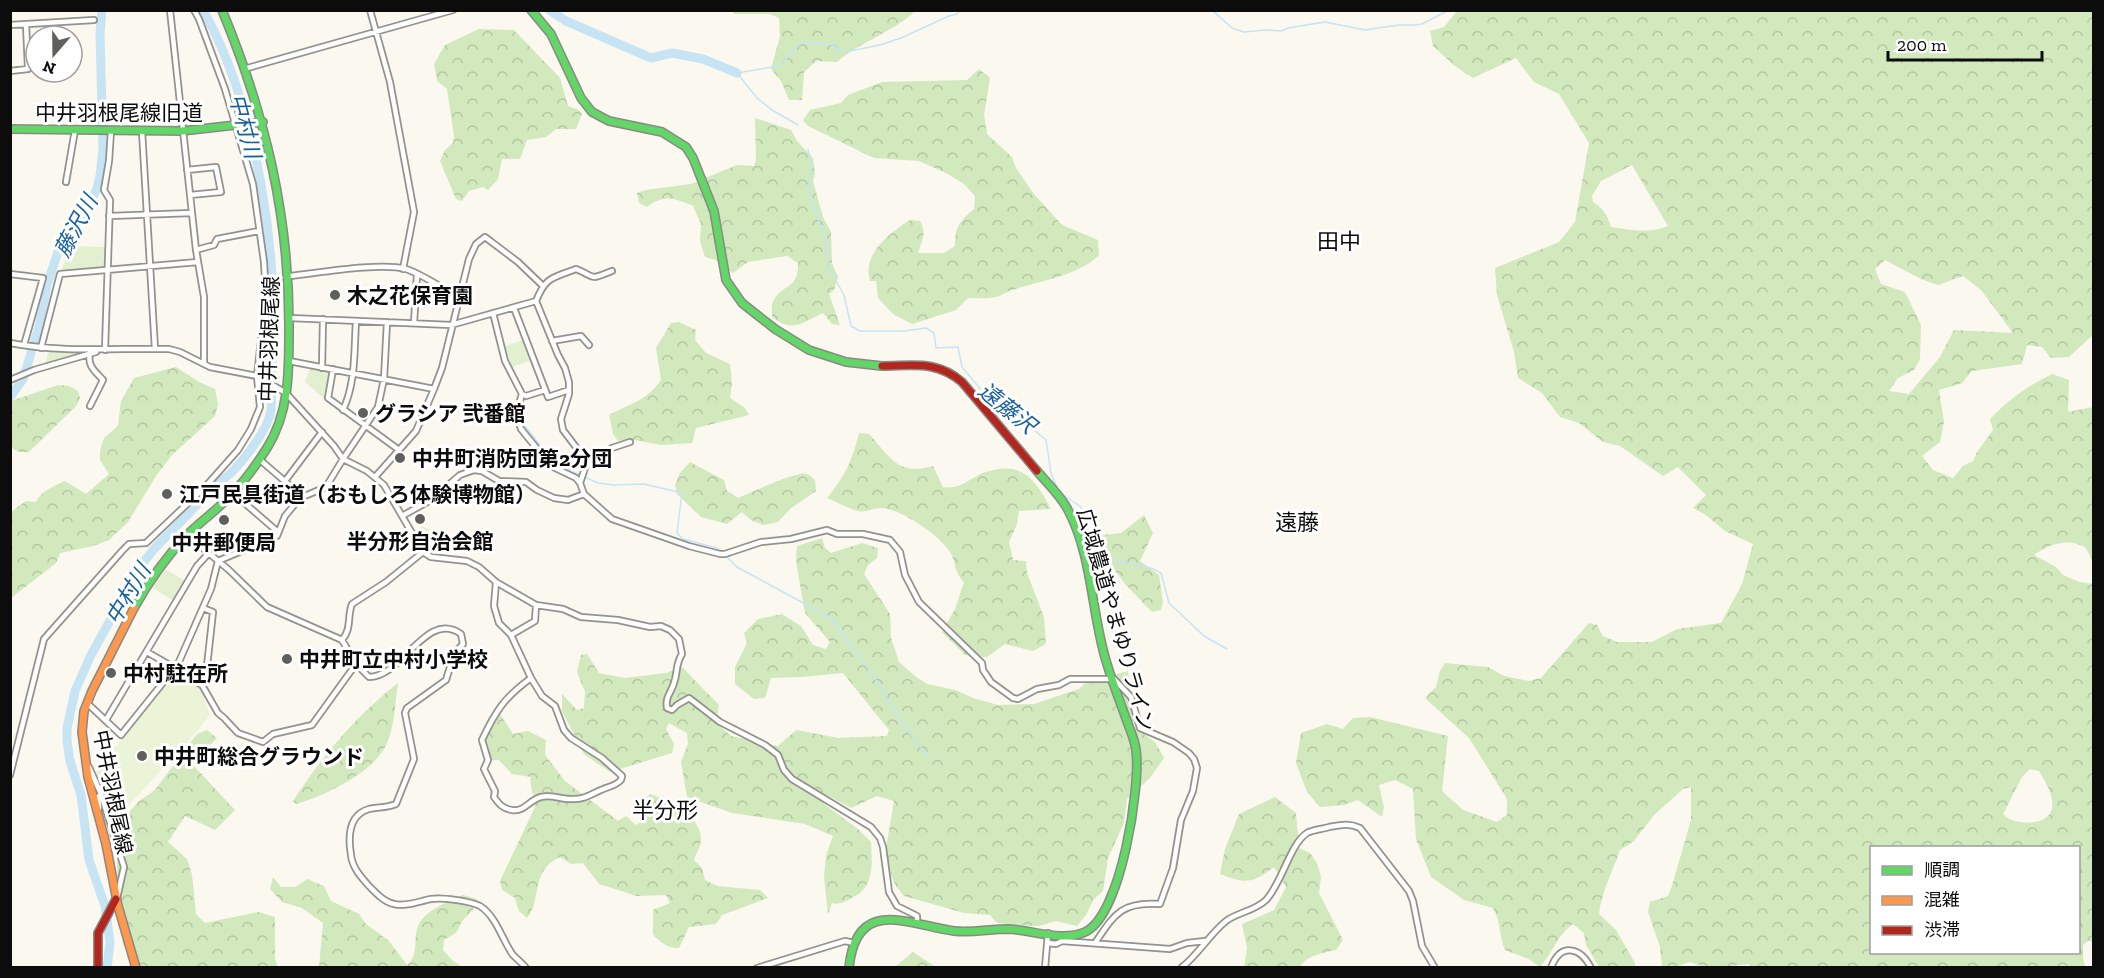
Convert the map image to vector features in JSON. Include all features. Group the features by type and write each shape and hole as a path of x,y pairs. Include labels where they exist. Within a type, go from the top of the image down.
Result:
{"street":[{"path":"170,10 196,250 204,297 204,364"},
{"path":"10,775 44,639 123,549 129,544 146,543 206,486 238,450 251,429 260,407 266,297 264,262 252,184 238,125 194,10"},
{"name":"中井羽根尾線","path":"136,968 114,903 110,862 86,761 83,719 87,704 124,624 137,602 186,535 233,493 267,446 282,418 289,361 289,276 286,238 276,181 244,69 222,10"},
{"path":"370,10 390,82 414,212 403,268"},
{"path":"244,69 453,10"},
{"name":"広域農道やまゆりライン","path":"531,10 551,34 581,98 592,112 609,120 662,132 686,147 693,158 714,211 726,280 743,304 786,339 807,351 863,365 938,366 949,370 962,382 1067,507 1072,518 1087,567 1102,644 1136,747 1138,762 1137,792 1131,828 1113,894 1099,921 1083,933 1070,935 1004,929 961,932 900,919 878,921 862,931 854,943"},
{"path":"26,24 94,20"},
{"name":"中井羽根尾線旧道","path":"10,129 182,131 260,123"},
{"path":"66,182 75,130"},
{"path":"105,350 110,200 105,190 109,161 109,131"},
{"path":"142,131 155,349"},
{"path":"187,170 216,167 221,192 190,195"},
{"path":"109,216 192,213"},
{"path":"196,250 214,245 217,239 259,231"},
{"path":"375,477 416,431 442,368 469,259 476,244 485,237 518,262 542,285"},
{"path":"40,348 60,274 198,262"},
{"path":"289,276 375,267 403,268 459,298"},
{"path":"580,483 585,468 585,459 563,430 561,419 569,382 536,301 542,285 548,280 576,269 589,277 596,278 612,272"},
{"path":"10,281 11,274 43,278 25,346"},
{"path":"414,323 417,275"},
{"path":"290,318 451,325 536,301"},
{"path":"514,308 548,398 569,390"},
{"path":"493,313 505,361 522,394 516,414 521,429 551,466 576,478 584,494 612,519 689,546 720,554 827,530 837,534 863,534 890,540 900,552 905,575 919,602 982,663 983,670 991,682 1013,699 1018,699 1038,689 1059,685 1070,679 1114,679 1131,697 1140,728 1173,742 1189,753 1197,768 1193,791 1181,820 1173,868 1160,904 1140,904 1121,910 1115,914 1095,943"},
{"path":"322,368 323,319"},
{"path":"343,410 348,399 353,373 356,321"},
{"path":"218,561 277,536 292,506 302,496 326,487 378,408 384,379 387,322"},
{"path":"552,341 581,336 589,345"},
{"path":"10,343 40,348 98,351"},
{"path":"13,379 34,370 98,351 169,349 204,364 260,378 278,387 322,432 343,459 375,477 390,494 423,552 431,557 468,561 479,567 496,582 536,605 563,609 581,617 618,620 651,627 661,626 670,630 679,639 682,654 676,664 674,683 666,701 667,708 672,710 689,698 720,722 778,755 784,770 792,779 871,827 880,838 883,847 888,892 897,906 917,916 917,922"},
{"path":"90,353 88,361 103,380 90,406"},
{"path":"289,361 434,389"},
{"path":"333,369 328,399 399,450"},
{"path":"522,394 525,396 545,390"},
{"path":"285,481 322,432"},
{"path":"585,459 599,458 612,448 630,442"},
{"path":"258,459 302,496"},
{"path":"402,516 431,500 460,475 474,470 482,471 499,481 526,482 554,498 568,500 584,494"},
{"path":"233,493 278,532"},
{"path":"186,535 209,553 267,607 342,640 356,664 369,677 376,677 399,662 428,634 446,628 453,629 463,638 463,644 452,659 446,680 407,708 405,713 414,759 396,804 390,807 368,809 353,820 349,832 351,861 369,886 381,898 393,904 433,898 470,902 480,906 491,917 513,954 526,968"},
{"path":"342,640 349,627 349,610 352,604 386,582 423,552"},
{"path":"106,720 197,566 209,553"},
{"path":"87,704 122,735 176,668 211,589 218,561"},
{"path":"496,582 494,606 499,623 511,635 542,696 555,706 564,730 571,738 602,758 622,776 613,787 601,790 589,797 571,799 543,796 523,809 513,810 502,807 498,802 494,796 495,791 485,775 484,769 488,760 482,740 498,708 512,692 531,678"},
{"path":"511,635 535,621 536,605"},
{"path":"202,685 207,666 213,612 203,608"},
{"path":"147,651 202,685 218,713 238,733 263,742 273,734 312,725 356,664"},
{"path":"86,761 101,794 124,867 124,874 114,903 98,933 98,968"},
{"path":"96,810 100,804 98,796 101,794"},
{"path":"1181,968 1215,930 1235,914 1263,903 1269,897 1277,886 1298,843 1307,833 1342,824 1353,824 1360,828 1409,891 1419,937 1436,968"},
{"path":"1045,968 1048,933"},
{"path":"757,968 845,941 854,943 849,968"},
{"path":"1048,943 1056,944 1062,941 1170,948 1205,941"},
{"path":"1551,968 1555,958 1561,952 1569,950 1578,951 1591,968"}],"green space":[{"path":"731,11 915,11 837,62 816,61 804,72 802,100 789,100 781,81 771,69 780,36 779,18 770,14 735,14"},
{"path":"1457,11 2093,11 2093,335 2069,357 2051,358 2042,347 2027,345 2022,364 1972,371 1962,383 1939,390 1944,422 1940,442 1922,456 1933,470 1953,478 1963,466 1973,461 1993,430 1990,419 2019,394 2052,374 2069,380 2068,412 2093,407 2093,562 2086,548 2066,542 2053,545 2034,555 2056,567 2063,575 2079,582 2093,584 2094,941 2088,941 2083,945 2085,967 1750,968 1749,964 1712,967 1690,962 1675,967 1662,967 1660,947 1648,912 1650,902 1668,896 1672,886 1691,820 1691,787 1683,789 1654,815 1634,841 1620,850 1600,906 1599,914 1616,930 1635,963 1635,967 1599,967 1586,945 1584,933 1573,924 1563,933 1540,967 1529,959 1505,950 1493,908 1464,900 1431,877 1416,839 1413,789 1395,780 1379,785 1384,807 1382,817 1358,800 1344,805 1320,807 1307,792 1296,763 1301,733 1327,724 1343,729 1353,718 1370,717 1448,736 1442,791 1463,810 1497,822 1507,815 1507,799 1469,738 1425,698 1436,687 1440,671 1445,663 1488,667 1504,676 1529,681 1541,678 1589,623 1597,625 1603,636 1617,642 1652,642 1677,629 1721,623 1742,584 1753,544 1725,531 1706,515 1693,508 1706,495 1678,467 1663,476 1620,446 1603,442 1579,423 1560,417 1542,393 1518,378 1514,352 1497,295 1495,268 1559,242 1575,222 1589,143 1559,94 1534,82 1516,58 1473,78 1455,66 1433,46 1430,31 1444,27","holes":["1632,165 1668,226 1647,231 1611,227 1605,213 1593,202 1592,196 1601,181","1885,260 1921,279 1938,285 1963,276 1981,290 2013,333 1954,330 1940,357 1909,394 1889,391 1898,378 1914,370 1920,359 1921,325 1905,292 1881,284 1875,269","2030,769 2039,771 2052,798 2052,808 2044,819 2030,823 2014,821 2003,814 2022,777"]},
{"path":"479,29 514,30 560,78 568,106 579,110 582,114 576,129 556,129 546,137 527,140 520,159 502,159 498,179 488,190 483,187 469,191 462,201 456,199 440,161 445,150 453,143 454,136 447,89 437,81 434,64 445,45"},
{"path":"979,69 990,78 984,115 987,134 1012,157 1016,168 1034,194 1062,225 1098,240 1099,255 1080,268 1056,278 996,297 968,298 956,310 912,324 893,314 878,298 876,281 870,281 869,271 874,253 886,238 910,220 920,221 923,229 918,253 944,253 955,246 957,229 961,221 974,209 975,196 964,184 919,161 874,158 808,126 803,120 810,110 841,103 848,95 882,82 967,80"},
{"path":"755,118 791,130 797,141 813,158 815,174 813,181 823,217 831,232 832,263 838,277 834,290 829,294 840,325 832,324 823,313 798,325 786,325 772,317 772,307 776,296 793,283 798,272 798,263 787,256 748,262 733,273 716,260 705,257 700,241 701,224 693,206 669,199 659,200 647,207 639,203 637,193 646,190 691,184 737,165 754,166 756,160"},
{"path":"73,246 106,248 105,268 63,271 68,251"},
{"path":"679,322 696,330 695,340 706,353 730,364 732,383 730,398 745,408 749,415 696,428 692,443 662,445 628,439 618,441 613,434 609,415 638,401 656,387 661,380 656,348 671,323"},
{"path":"523,340 532,360 512,367 505,346"},
{"path":"48,352 79,353 80,355 46,364"},
{"path":"176,367 215,389 218,404 215,416 172,455 156,476 128,522 109,540 60,553 56,563 11,598 11,512 26,501 36,502 45,491 65,481 86,494 109,474 100,460 100,451 104,438 118,426 121,401 134,378"},
{"path":"310,368 332,374 326,400 305,382"},
{"path":"58,385 69,386 78,391 80,398 77,405 29,452 19,452 13,449 11,447 11,401"},
{"path":"859,433 869,434 896,463 903,467 911,469 933,466 943,487 957,486 982,473 1002,469 1020,472 1034,482 1051,509 1019,511 1017,524 1009,542 1013,560 1026,561 1027,573 1044,617 1046,644 1033,651 1005,644 987,657 965,655 942,632 955,609 964,582 960,578 948,549 927,529 908,517 881,508 858,511 827,498 848,467"},
{"path":"690,462 724,480 727,491 738,498 794,475 802,474 808,474 815,480 816,491 790,509 778,522 763,525 751,520 742,512 727,524 701,517 677,494 675,485 680,473"},
{"path":"1144,515 1153,533 1140,561 1159,575 1163,602 1161,610 1152,612 1125,584 1114,569 1109,553 1092,536 1121,533"},
{"path":"422,526 440,535 432,554 422,548 416,536"},
{"path":"822,538 825,548 831,553 862,543 878,548 877,558 868,565 864,574 890,614 891,638 899,662 927,684 955,690 998,705 1034,704 1079,689 1084,684 1128,671 1134,727 1155,742 1164,758 1150,778 1127,799 1124,823 1108,858 1103,891 1094,899 1077,926 1056,921 1039,926 1011,925 996,922 990,915 964,913 904,896 888,869 885,854 894,801 877,796 851,808 827,795 824,804 858,829 871,842 872,859 870,875 864,889 846,901 832,903 828,914 824,877 826,856 833,836 805,824 732,813 687,797 681,762 688,744 687,733 669,723 666,729 674,744 672,753 610,772 584,754 562,711 562,694 577,710 584,708 585,692 577,672 581,655 587,654 599,673 625,678 666,673 682,667 719,705 716,723 731,736 778,746 796,730 839,738 887,736 889,730 843,673 771,678 765,698 754,699 735,684 735,667 747,643 744,633 758,619 782,614 801,626 813,645 826,649 830,642 805,613 796,562 797,546"},
{"path":"165,569 185,581 174,601 153,588"},
{"name":"中井町総合グラウンド","path":"175,672 200,686 210,715 114,821 96,772"},
{"path":"398,683 392,729 381,753 361,772 335,789 296,804 293,801 328,753 368,709"},
{"path":"500,714 513,734 528,731 546,740 545,755 565,781 618,821 626,816 636,825 642,821 646,798 650,794 675,805 690,817 700,832 701,841 694,860 702,868 705,880 717,886 760,890 768,898 722,915 716,924 689,927 679,948 671,947 661,942 653,934 653,910 670,903 666,895 637,896 599,884 583,863 571,864 560,857 544,870 527,918 519,911 515,898 502,890 500,881 535,807 531,777 512,774 499,760 491,760 485,740"},
{"path":"207,730 217,738 192,764 235,810 215,830 185,816 168,842 187,859 192,875 196,914 205,923 259,912 275,917 275,959 278,967 137,967 123,944 117,865 123,819 139,801 154,791 197,734"},
{"path":"1275,797 1296,813 1299,848 1310,853 1317,863 1321,877 1319,893 1343,940 1336,950 1311,957 1300,967 1244,967 1247,948 1242,924 1274,910 1286,887 1274,867 1260,877 1248,881 1236,880 1220,874 1225,849 1239,814"},
{"path":"273,877 281,887 296,887 307,879 324,886 331,901 359,914 366,924 389,941 407,965 415,951 417,929 427,914 438,906 463,895 477,899 473,910 462,921 457,932 444,940 443,950 453,961 463,967 319,967 323,923 302,908 282,902 270,889"},
{"path":"913,952 936,967 895,967"}],"waterway":[{"name":"藤沢川","path":"10,397 23,379 39,327 47,285 60,246 88,207 97,189 103,149 100,33 102,10"},
{"name":"中村川","path":"107,968 110,942 105,906 89,860 81,795 70,761 67,741 67,728 75,691 91,655 139,568 154,549 241,462 261,434 271,408 272,286 269,238 262,189 252,140 239,94 203,10"},
{"path":"549,10 566,21 651,58 672,53 703,59 737,73"},
{"path":"798,125 757,98 737,73 779,66 802,42 834,45 840,53 880,45 957,14 961,10"},
{"path":"1212,10 1232,28 1244,32 1282,31 1325,22 1365,30 1416,25 1449,10"},
{"name":"遠藤沢","path":"808,149 811,163 809,187 811,199 826,241 829,268 844,295 851,326 860,331 904,331 926,328 934,333 936,348 958,347 962,367 988,398 1019,417 1046,440 1051,473 1059,492 1081,507 1089,540 1095,549 1113,559 1152,568 1161,573 1169,603 1204,636 1227,649"},
{"path":"522,403 521,421 551,459 598,483 644,484 682,493 677,533 683,539 717,548 721,552"},
{"path":"725,555 737,567 831,618 872,674 904,726 928,756"}],"traffic: fast":[{"path":"134,608 172,552 231,495 258,462 274,435 284,407 288,378 288,290 280,208 263,128 238,50 222,10"},
{"path":"531,10 551,34 581,98 592,112 609,121 662,132 686,147 693,158 714,211 726,280 742,303 775,329 809,350 846,362 882,366"},
{"path":"10,129 182,131 263,122"},
{"path":"849,968 854,945 862,931 873,923 887,920 903,921 954,931 1008,929 1067,936 1085,932 1098,921 1109,902 1126,849 1132,819 1137,768 1135,747 1109,672 1087,566 1076,528 1062,500 1037,471"}],"traffic: slow":[{"path":"134,608 92,691 84,711 82,732 88,777 106,844 118,906 136,968"}],"traffic: jam":[{"path":"882,366 934,367 952,375 962,382 1037,471"},
{"path":"98,968 98,933 116,899"}],"place":[{"name":"木之花保育園","path":"335,295"},
{"name":"グラシア 弐番館","path":"363,413"},
{"name":"中井町消防団第2分団","path":"400,458"},
{"name":"江戸民具街道（おもしろ体験博物館）","path":"167,494"},
{"name":"半分形自治会館","path":"420,519"},
{"name":"中井郵便局","path":"224,520"},
{"name":"中井町立中村小学校","path":"287,659"},
{"name":"中村駐在所","path":"111,673"},
{"name":"中井町総合グラウンド","path":"142,756"}],"district":[{"name":"田中","path":"1339,241"},
{"name":"遠藤","path":"1297,522"},
{"name":"半分形","path":"665,810"}]}
